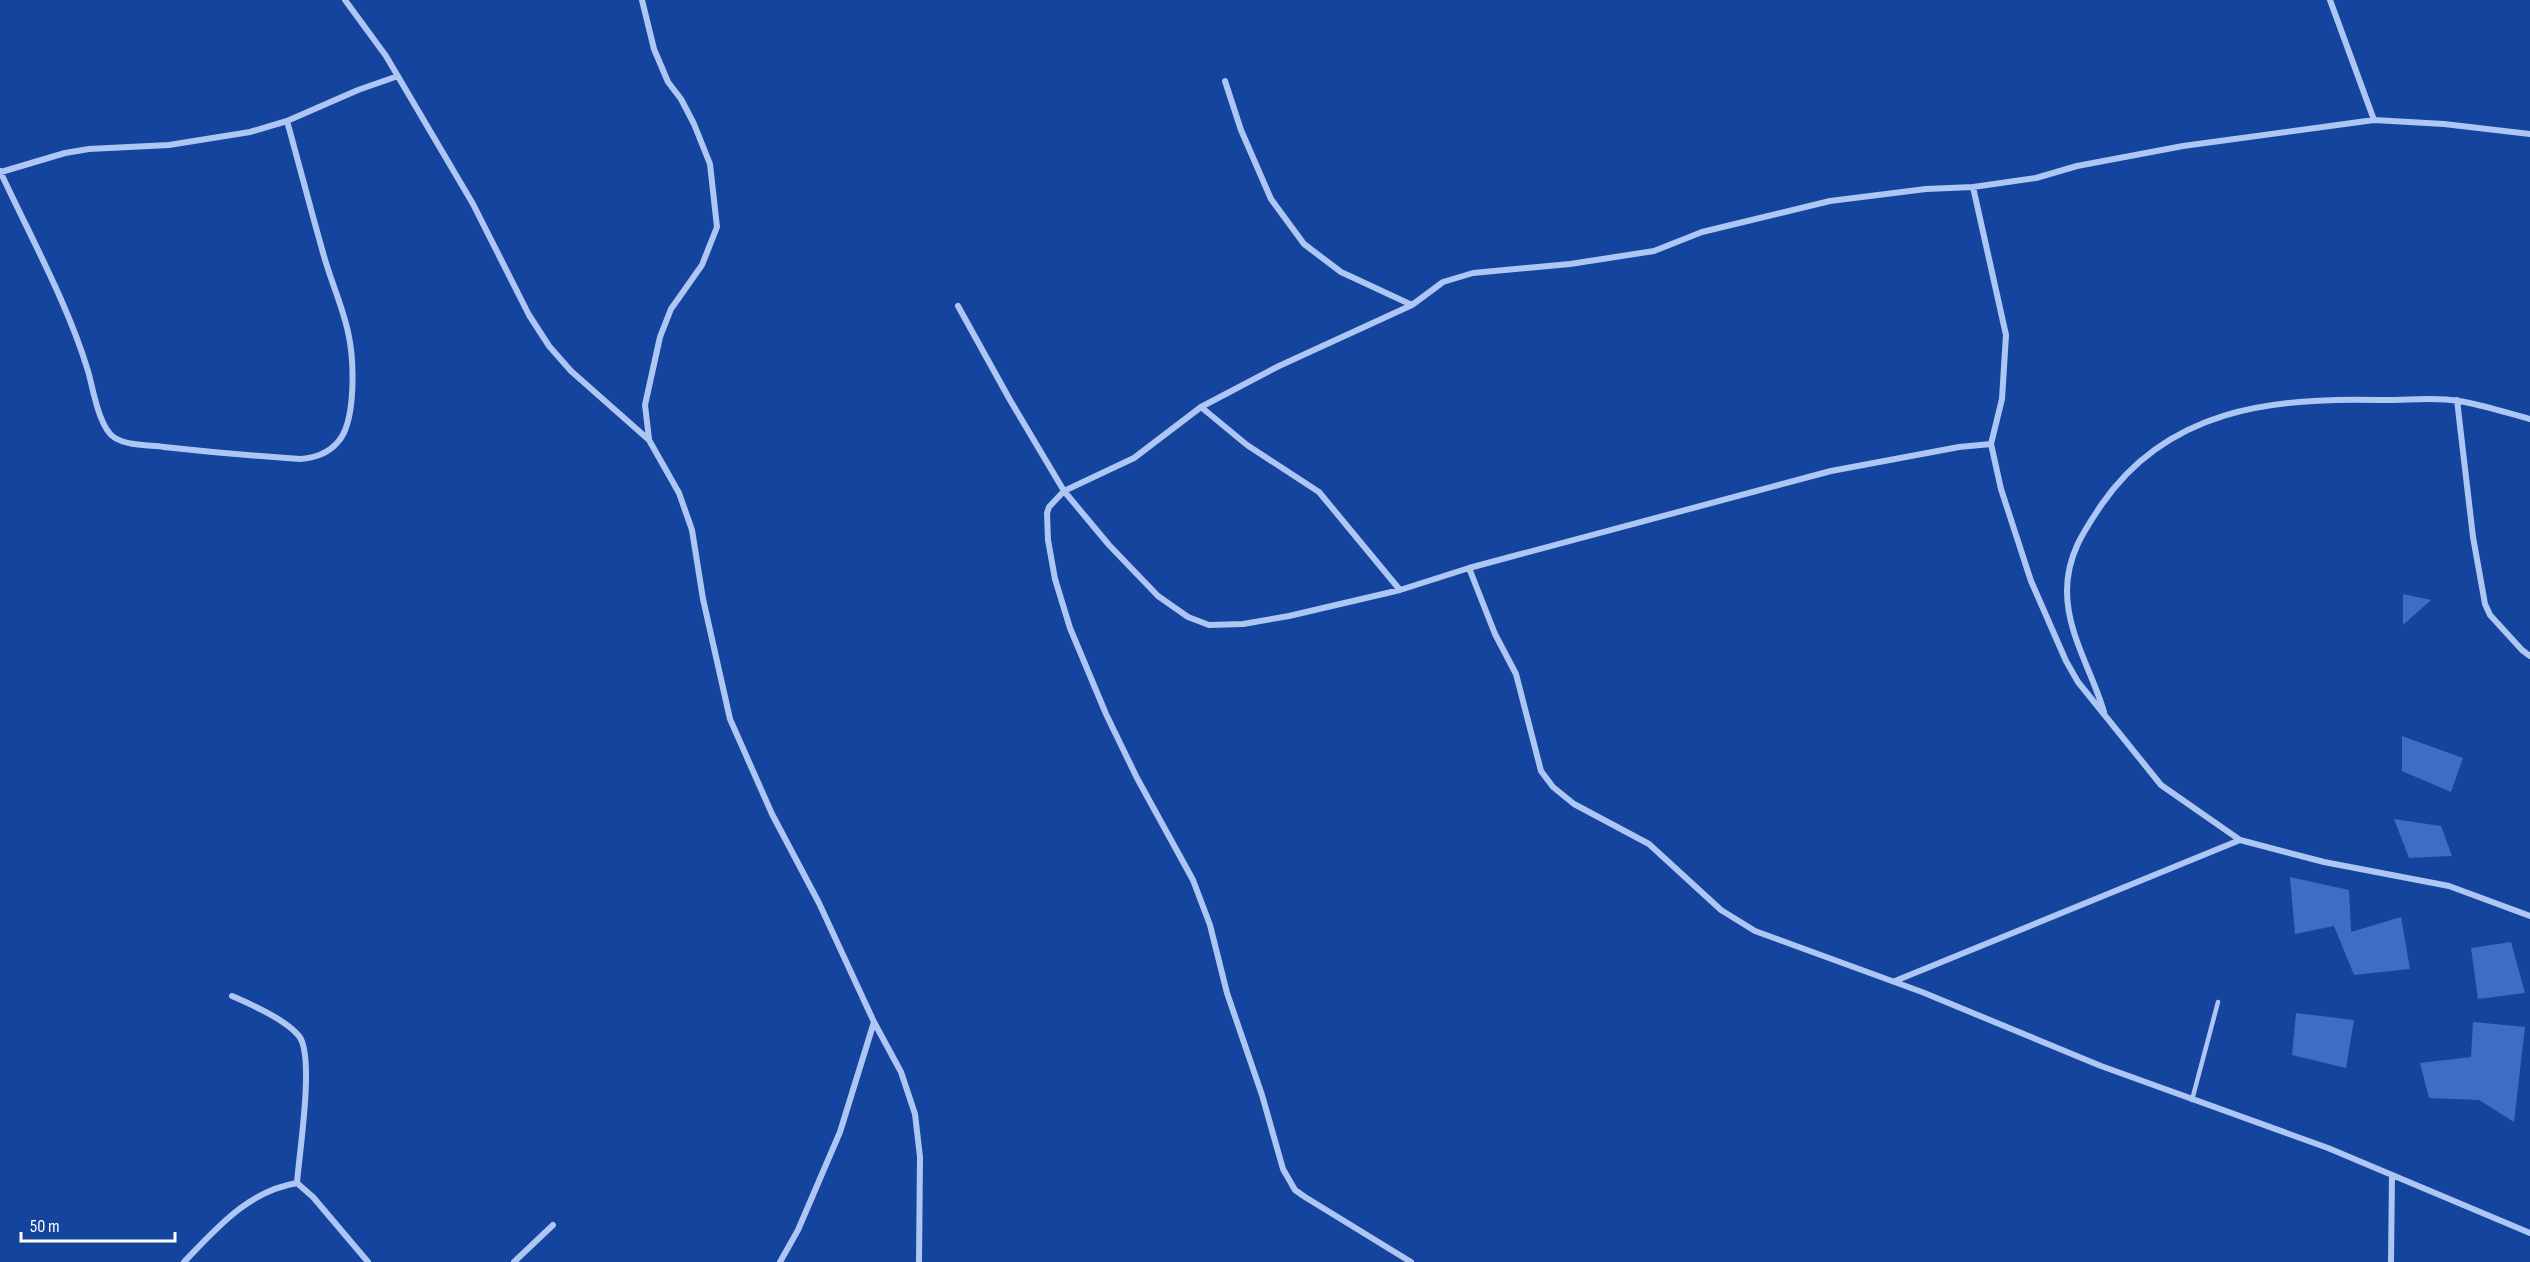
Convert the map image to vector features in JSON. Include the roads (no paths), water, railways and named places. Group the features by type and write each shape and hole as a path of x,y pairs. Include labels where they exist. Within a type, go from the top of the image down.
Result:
{"street":[{"path":"345,0 398,76 473,204 529,315 549,346 571,371 649,440 679,493 692,530 703,599 730,719 762,793 839,944 874,1022 901,1072 915,1114 921,1156 919,1262"},
{"path":"642,0 654,49 668,82 681,99 710,164 717,226 702,265 671,309 660,337 645,405 649,440"},
{"path":"2330,0 2374,120"},
{"path":"287,121 323,253 348,333 352,380 349,416 339,442 314,458 300,459 130,443 114,437 107,430 100,416 84,360 73,332 37,248 0,171 65,153 89,149 169,145 250,132 287,121 358,90 398,76"},
{"path":"1225,81 1241,130 1271,199 1304,244 1341,272 1412,305"},
{"path":"1411,1262 1300,1194 1288,1181 1282,1169 1262,1095 1227,993 1210,925 1201,900 1193,880 1137,778 1106,714 1070,628 1055,579 1048,540 1047,513 1049,507 1064,491 1134,458 1202,407 1279,366 1412,305 1443,282 1473,273 1570,264 1654,251 1702,232 1830,201 1926,189 1973,187 2036,178 2077,166 2183,146 2374,120 2444,124 2530,134"},
{"path":"1973,187 2004,317 2006,335 2002,399 1991,444 2016,538 2044,612 2078,682 2161,785 2240,840 2324,862 2449,886 2530,916"},
{"path":"958,306 1064,491 1109,545 1171,607 1197,622 1224,626 1289,616 1400,590 1469,568 1831,471 1959,447 1991,444"},
{"path":"2105,715 2069,616 2067,590 2069,561 2090,521 2116,485 2163,443 2191,428 2226,415 2264,405 2341,398 2457,400 2530,419"},
{"path":"2457,400 2473,537 2485,604 2490,615 2530,656"},
{"path":"1202,407 1247,445 1318,492 1400,590"},
{"path":"1469,568 1495,634 1516,674 1541,771 1553,787 1590,814 1629,832 1648,844 1721,910 1755,931 1895,982 2192,1101 2328,1148 2530,1233"},
{"path":"1895,982 2240,840"},
{"path":"232,996 259,1008 295,1032 305,1047 306,1071 297,1182"},
{"path":"780,1262 798,1230 840,1132 874,1022"},
{"path":"2391,1262 2392,1175"},
{"path":"184,1262 242,1205 266,1192 297,1182"},
{"path":"297,1182 313,1197 368,1262"},
{"path":"514,1262 553,1224"}],"lane":[{"path":"2192,1101 2218,1002"}]}
